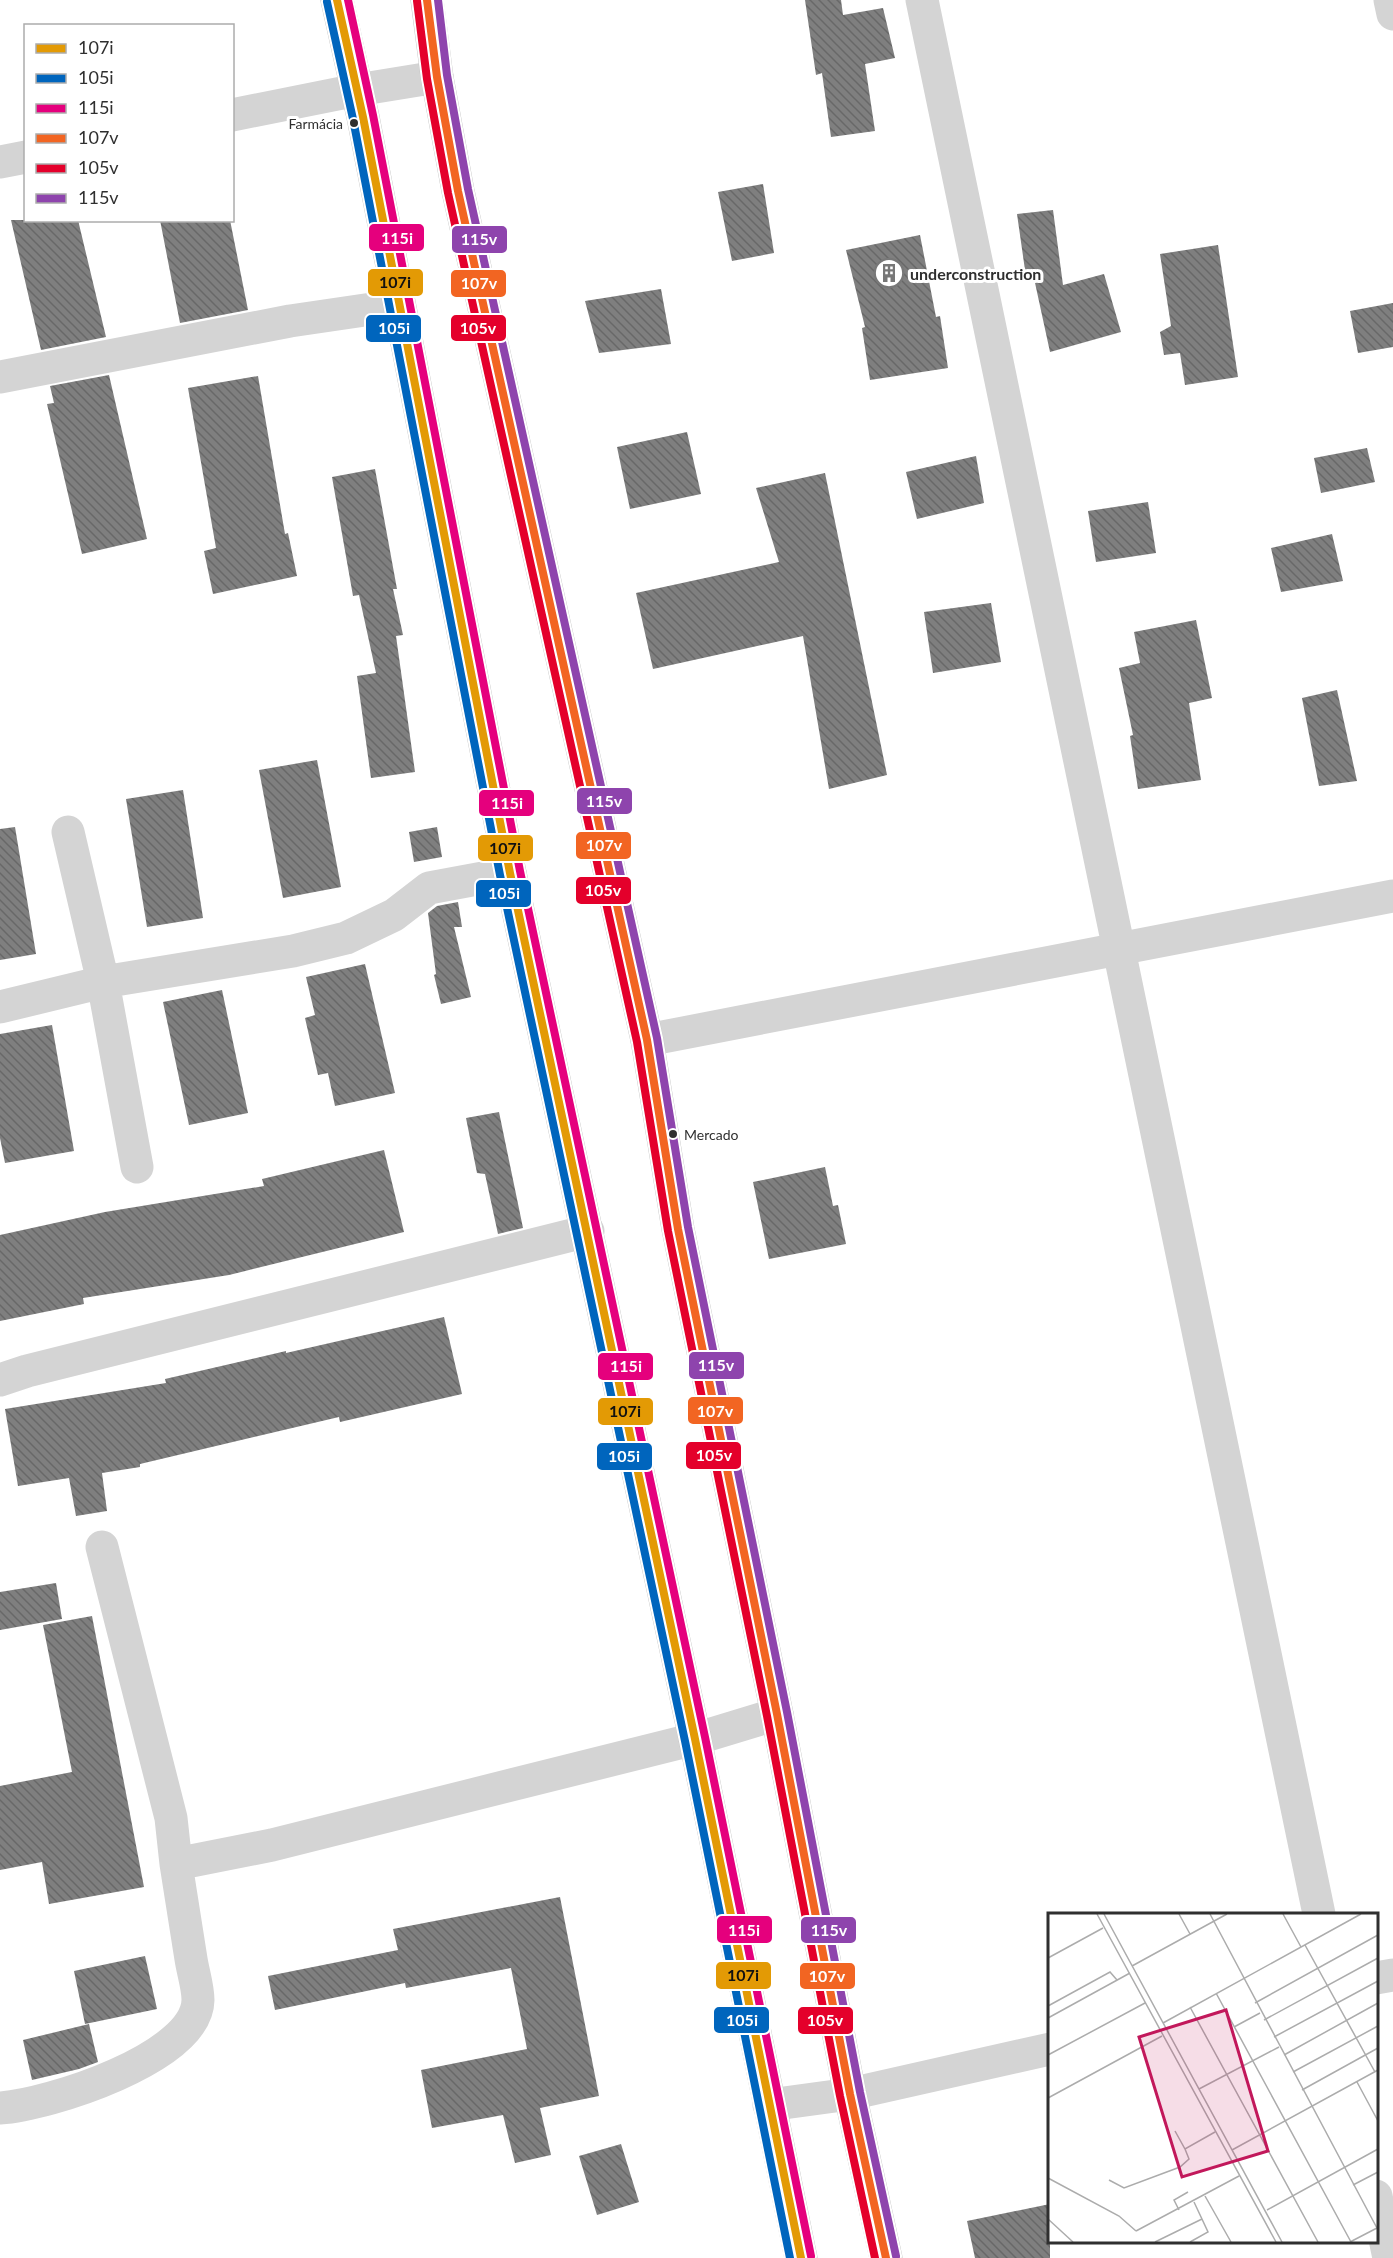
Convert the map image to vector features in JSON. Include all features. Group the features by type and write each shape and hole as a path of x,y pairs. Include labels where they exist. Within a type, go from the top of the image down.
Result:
{"highway":[{"path":"337,0 357,90 510,873 695,1739 801,2258"},
{"path":"427,0 437,77 458,191 646,1040 678,1229 777,1714 850,2094 886,2258"}],"street":[{"path":"922,0 1319,1913"},
{"path":"1390,0 1393,14"},
{"path":"234,115 437,77"},
{"path":"0,162 24,157"},
{"path":"0,377 290,321 399,305"},
{"path":"68,832 103,982 137,1167"},
{"path":"0,1007 103,982 293,951 346,938 394,915 429,888 510,873"},
{"path":"646,1040 1393,896"},
{"path":"0,1380 588,1231"},
{"path":"0,2108 21,2107 101,2082 164,2050 189,2028 198,2001 171,1818 102,1547"},
{"path":"176,1864 272,1845 695,1739 777,1714"},
{"path":"1378,1978 1393,1975"},
{"path":"769,2105 850,2094 1048,2049"},
{"path":"1378,2201 1389,2258"}],"building":[{"path":"805,0 841,0 843,15 883,8 895,58 865,64 875,131 831,137 822,73 816,75"},
{"path":"763,184 774,253 732,261 718,192"},
{"path":"1053,210 1063,285 1104,274 1121,332 1050,352 1032,269 1025,270 1017,214"},
{"path":"11,220 78,222 106,337 41,350"},
{"path":"160,222 230,222 248,310 180,323"},
{"path":"920,235 936,317 940,316 948,368 870,380 862,328 865,327 846,250"},
{"path":"1218,245 1238,377 1185,385 1180,353 1164,355 1160,332 1171,326 1160,254"},
{"path":"661,289 671,344 599,353 585,301"},
{"path":"1393,303 1393,347 1358,353 1350,311"},
{"path":"109,375 147,539 82,554 47,404 54,403 50,386"},
{"path":"258,376 285,534 288,533 297,576 213,594 204,551 216,548 188,388"},
{"path":"687,432 701,494 630,509 617,447"},
{"path":"1367,448 1375,482 1321,493 1314,458"},
{"path":"976,456 984,503 917,519 906,472"},
{"path":"375,469 397,589 393,589 403,635 396,636 415,772 371,778 357,676 376,673 359,595 353,596 332,477"},
{"path":"825,473 887,775 829,789 803,636 653,669 636,593 779,562 756,488"},
{"path":"1148,502 1156,553 1096,562 1088,511"},
{"path":"1332,534 1343,581 1281,592 1271,548"},
{"path":"991,603 1001,662 933,673 924,612"},
{"path":"1196,620 1212,698 1189,703 1201,780 1138,789 1130,736 1133,735 1119,668 1140,663 1134,632"},
{"path":"1337,690 1357,781 1319,786 1302,698"},
{"path":"317,760 341,887 283,898 259,770"},
{"path":"183,790 203,918 147,927 126,799"},
{"path":"15,827 36,954 0,960 0,829"},
{"path":"437,827 442,857 414,862 409,832"},
{"path":"458,902 462,927 454,927 471,997 441,1004 434,975 436,974 428,913 437,906"},
{"path":"365,964 395,1093 335,1106 328,1073 318,1075 305,1018 315,1015 306,977"},
{"path":"222,990 248,1113 189,1125 163,1002"},
{"path":"52,1025 74,1151 5,1163 0,1138 0,1034"},
{"path":"499,1112 523,1228 498,1234 485,1174 477,1173 466,1118"},
{"path":"384,1150 404,1232 229,1275 83,1298 84,1304 0,1321 0,1235 105,1212 264,1186 262,1179"},
{"path":"825,1167 833,1206 838,1205 846,1244 769,1259 753,1182"},
{"path":"444,1317 462,1394 340,1422 339,1417 140,1464 140,1467 102,1473 107,1511 76,1516 69,1478 18,1486 5,1409 166,1383 165,1379"},
{"path":"56,1583 62,1619 0,1630 0,1592"},
{"path":"92,1616 144,1887 49,1904 42,1862 0,1870 0,1786 72,1772 43,1625"},
{"path":"560,1897 599,2096 540,2108 551,2155 515,2163 503,2115 432,2128 421,2070 527,2049 511,1968 406,1988 405,1983 275,2010 268,1976 398,1950 393,1929"},
{"path":"145,1956 157,2009 85,2024 74,1971"},
{"path":"89,2024 98,2062 32,2080 23,2040"},
{"path":"621,2144 639,2202 597,2215 579,2156"},
{"path":"1048,2204 1050,2258 975,2258 967,2221"}],"transit line":[{"name":"107i","path":"337,0 363,117 510,873 695,1739 801,2258"},
{"name":"115i","path":"348,0 373,115 520,871 705,1737 811,2256"},
{"name":"107v","path":"427,0 437,77 458,191 647,1040 678,1229 777,1714 850,2094 886,2258"},
{"name":"115v","path":"438,0 447,75 468,189 657,1038 688,1227 787,1712 860,2092 896,2256"},
{"name":"105v","path":"417,1 427,79 448,193 637,1042 668,1231 767,1716 840,2096 875,2258"},
{"name":"105i","path":"327,2 353,119 500,875 685,1741 790,2258"}],"place":[{"name":"Farmácia","path":"354,123"},
{"name":"underconstruction","path":"889,273"},
{"name":"Mercado","path":"673,1134"}]}
